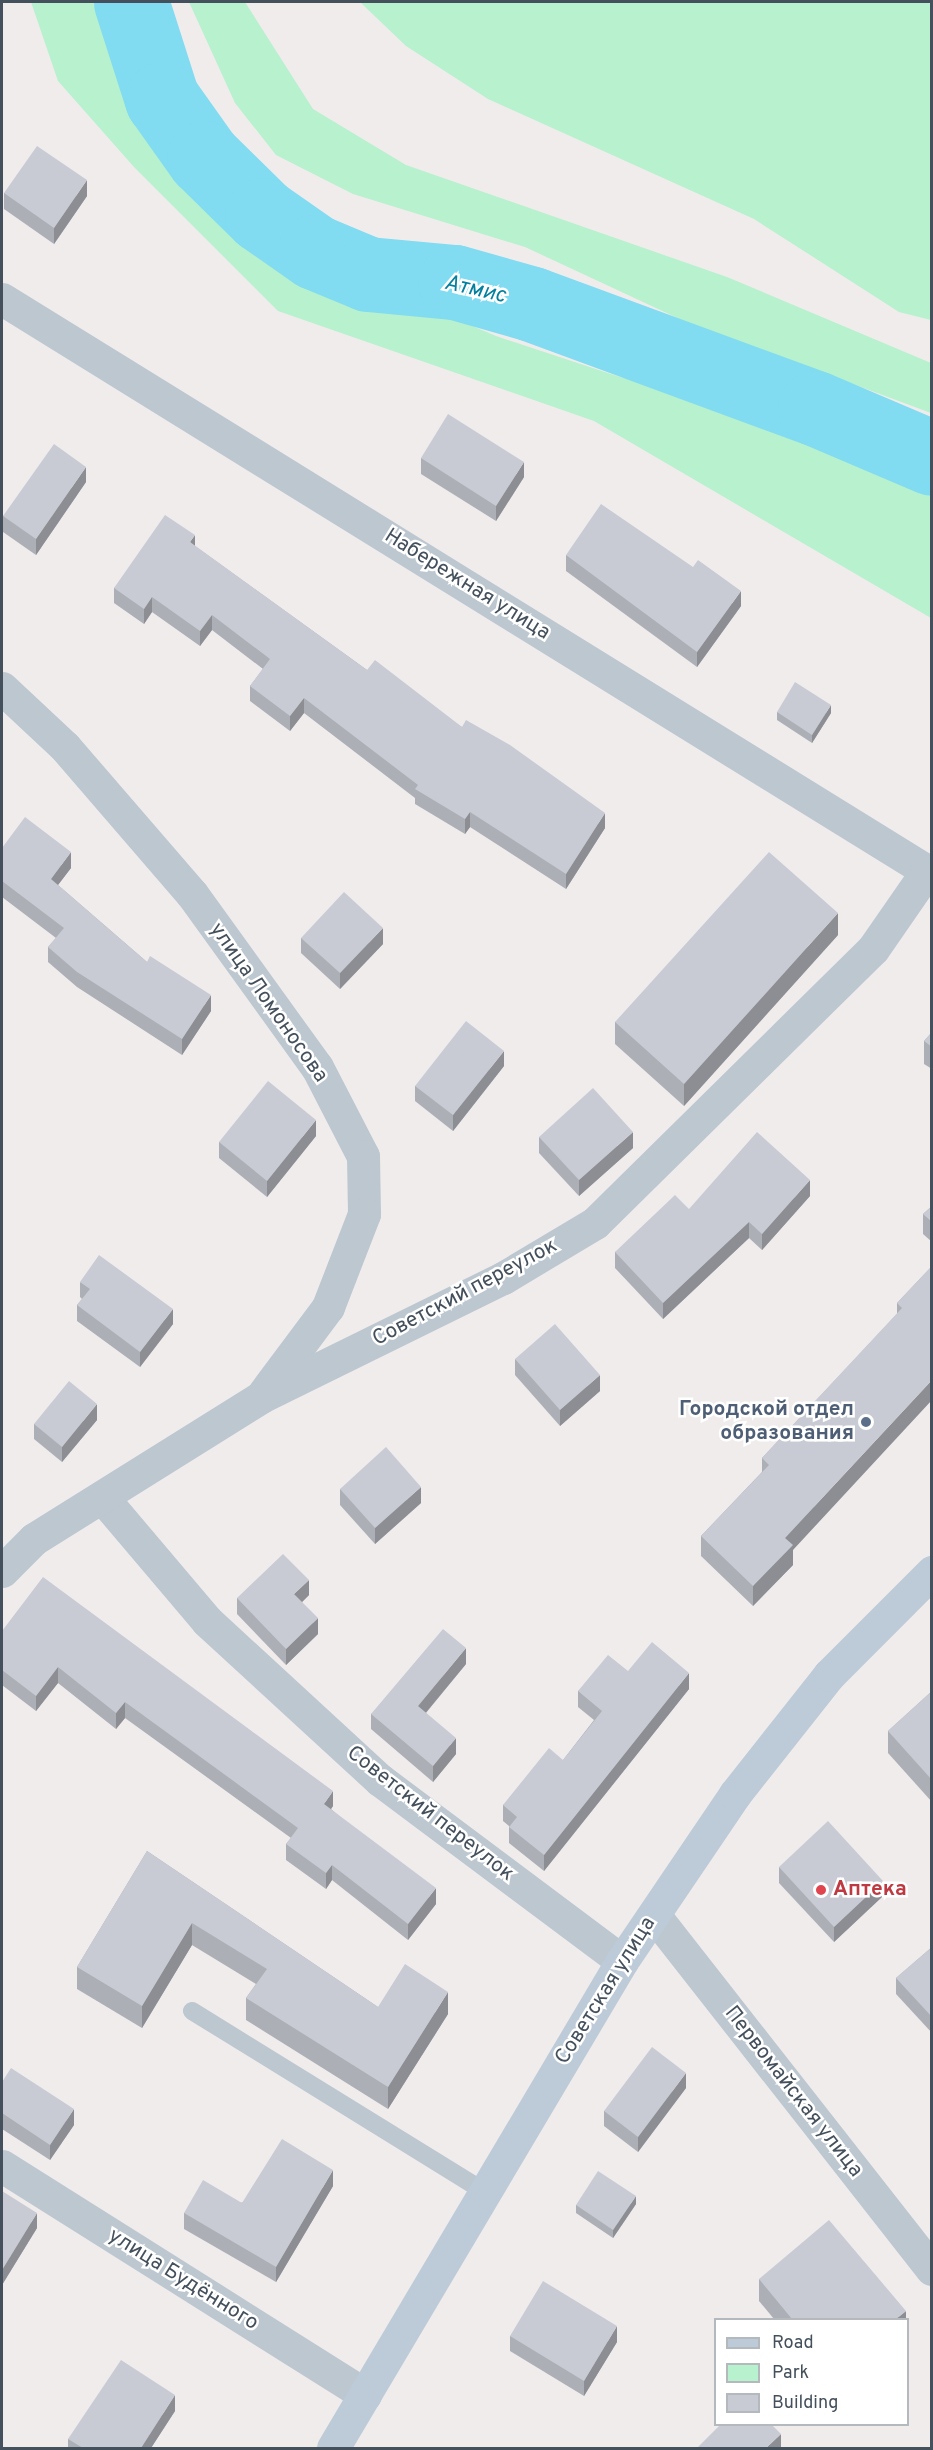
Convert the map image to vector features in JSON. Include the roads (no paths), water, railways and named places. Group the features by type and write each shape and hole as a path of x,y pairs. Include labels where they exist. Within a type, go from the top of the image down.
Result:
{"main road":[{"name":"Советская улица","path":"333,2448 622,1961 735,1794 830,1675 932,1572"}],"street":[{"name":"Набережная улица","path":"2,299 929,872"},
{"name":"улица Ломоносова","path":"2,688 65,747 192,894 317,1067 363,1156 364,1214 328,1307 261,1397"},
{"name":"Советский переулок","path":"2,1571 33,1539 261,1397 503,1278 595,1222 873,950 929,872"},
{"name":"Советский переулок","path":"102,1497 207,1621 380,1780 622,1961"},
{"name":"Первомайская улица","path":"654,1915 932,2268"},
{"name":"улица Будённого","path":"2,2166 365,2395"}],"lane":[{"path":"192,2011 485,2193"}],"waterway":[{"name":"Атмис","path":"131,2 162,99 204,158 262,215 315,252 368,274 455,282 532,304 815,408 932,458"}],"place":[{"name":"Городской отдел образования","path":"866,1422"},
{"name":"Аптека","path":"821,1890"}]}
